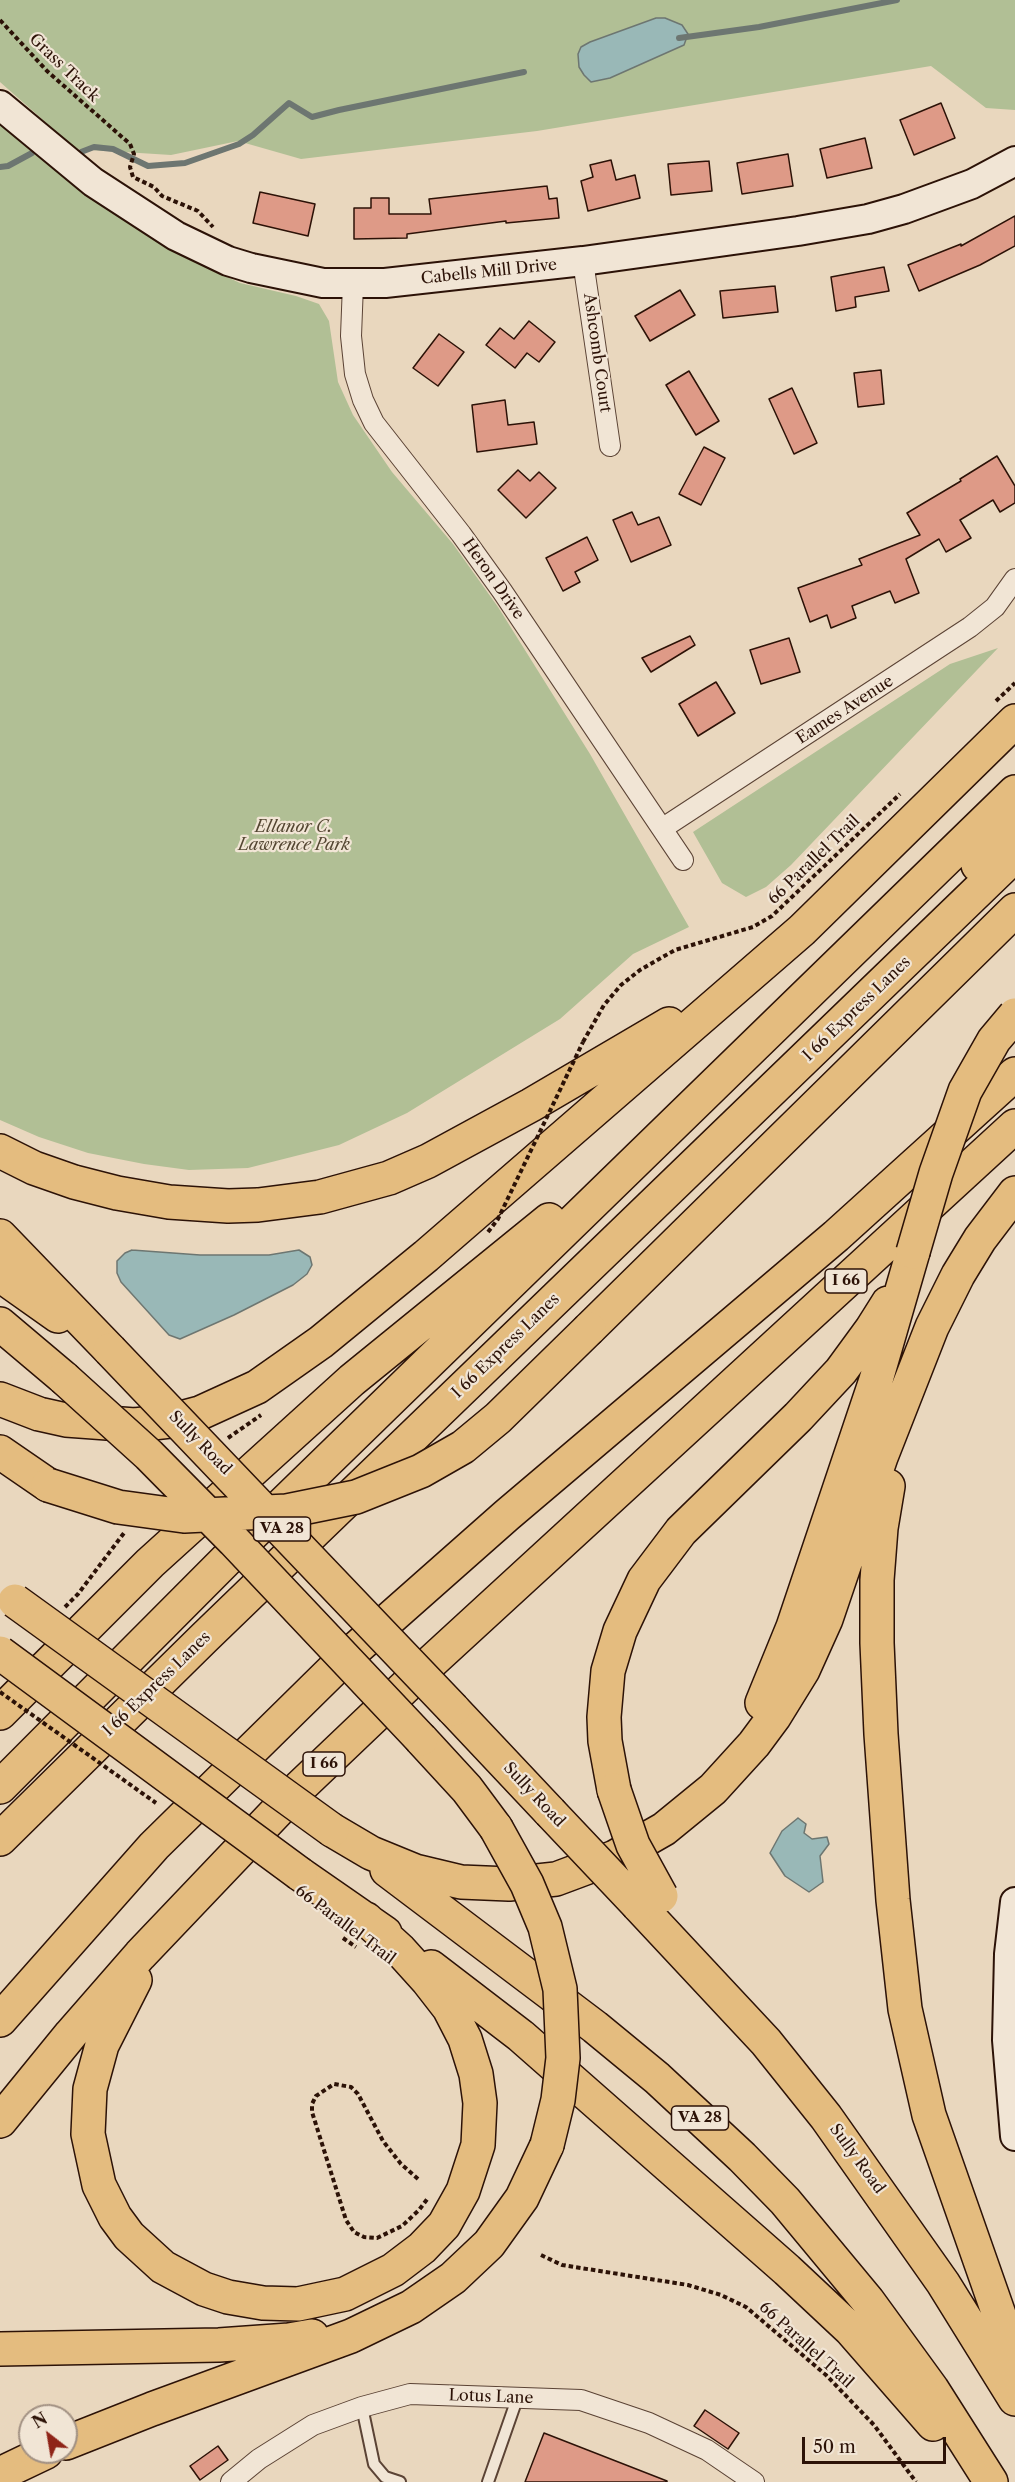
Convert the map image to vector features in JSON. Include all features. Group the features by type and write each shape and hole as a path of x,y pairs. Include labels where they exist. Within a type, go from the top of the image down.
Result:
{"highway":[{"path":"0,1399 39,1414 66,1420 135,1425 170,1421 200,1413 257,1387 321,1342 426,1256 802,930 829,904 1003,714"},
{"path":"0,1787 157,1628 1015,792"},
{"path":"679,1180 814,1024 1015,828"},
{"name":"I 66 Express Lanes","path":"0,1839 204,1638 1015,855"},
{"path":"0,1151 34,1168 74,1182 117,1193 170,1202 228,1206 258,1205 321,1197 354,1189 389,1178 428,1161 636,1044 674,1021 794,924 829,904"},
{"path":"0,1461 48,1485 118,1507 184,1516 286,1511 356,1497 421,1472 462,1447 506,1411 1015,910"},
{"path":"640,1844 678,1812 716,1770 744,1733 766,1697 793,1627 894,1291 913,1252 936,1173 966,1091 994,1040 1015,1015"},
{"path":"0,2020 154,1846 343,1660 507,1515 837,1236 1015,1074"},
{"path":"0,1713 150,1563 352,1380 532,1233 676,1122"},
{"name":"I 66","path":"0,2121 85,2018 177,1915 301,1786 428,1665 1015,1126"},
{"path":"332,1830 372,1853 415,1871 471,1882 509,1884 556,1878 594,1866 640,1844 687,1812 728,1775 754,1744 789,1693 815,1644 826,1619 881,1457 932,1327 958,1275 1015,1193"},
{"name":"Sully Road","path":"0,1236 550,1812 649,1900 826,2117 913,2238 1015,2398"},
{"path":"0,1275 110,1350"},
{"path":"0,1323 149,1455 421,1739 466,1790 496,1828 519,1868 538,1909 554,1958 560,1989 563,2058 560,2089 548,2145 522,2198 489,2244 453,2278 411,2307 351,2336 152,2409 78,2439"},
{"path":"649,1900 614,1790 605,1741 604,1717 608,1671 620,1631 644,1580 681,1531 881,1333"},
{"path":"908,1390 887,1492 877,1580 881,1734 898,1954 911,2042 929,2115 1015,2360"},
{"path":"0,1452 48,1485"},
{"name":"VA 28","path":"8,1595 332,1830 595,2027 657,2078 742,2157 791,2209 868,2301 932,2389 991,2482"},
{"path":"0,1653 300,1874 352,1927 521,2036 804,2285 879,2361 979,2482"},
{"path":"177,1915 146,1960 122,2002 102,2045 90,2089 88,2134 99,2185 115,2217 129,2236 163,2267 204,2289 228,2297 263,2303 298,2304 345,2294 393,2270 422,2248 444,2225 463,2191 478,2145 480,2103 476,2074 465,2039 449,2008 400,1950 352,1927"},
{"path":"0,2349 219,2345 289,2340 363,2324 411,2307"},
{"path":"0,2474 21,2464"}],"street":[{"name":"Cabells Mill Drive","path":"0,105 93,182 157,225 200,249 236,263 283,276 323,283 385,283 583,261 868,219 937,198 972,184 1015,161"},
{"name":"Ashcomb Court","path":"583,261 610,446"},
{"name":"Heron Drive","path":"353,284 351,336 355,374 363,400 374,423 461,534 683,860"},
{"name":"Eames Avenue","path":"663,828 952,639 995,607 1015,579"},
{"path":"1015,1902 1007,1995 1015,2136"},
{"name":"Lotus Lane","path":"231,2482 259,2459 313,2425 362,2407 410,2394 581,2400 649,2423 707,2450 754,2482"}],"lane":[{"path":"488,2482 517,2399"},
{"path":"362,2407 374,2464 385,2477 400,2482"}],"path":[{"name":"Grass Track","path":"0,20 47,71 130,144 134,154 130,167 133,177 154,187 162,196 198,211 220,232"},
{"path":"1003,714 1015,683"},
{"name":"66 Parallel Trail","path":"488,1232 498,1219 583,1042 604,1005 621,985 640,970 675,950 753,927 772,916 907,788"},
{"path":"0,1692 165,1809"},
{"name":"66 Parallel Trail","path":"352,1927 363,1952"},
{"path":"418,2179 401,2164 383,2141 358,2094 351,2087 334,2084 316,2096 312,2104 312,2112 346,2220 354,2232 364,2237 376,2238 402,2226 419,2210 432,2192"},
{"name":"66 Parallel Trail","path":"542,2255 562,2265 688,2285 721,2295 746,2307 826,2375 874,2425 916,2482"}],"green space":[{"path":"0,0 1015,0 1015,110 986,108 931,66 537,131 301,159 238,141 171,155 76,149 0,82"},
{"name":"Ellanor C. Lawrence Park","path":"0,119 65,176 174,252 240,283 296,296 319,304 329,321 338,382 353,415 392,472 453,544 498,607 590,754 689,927 633,954 560,1019 407,1113 339,1145 248,1168 189,1170 88,1153 39,1137 0,1120"},
{"path":"998,648 791,865 766,887 746,897 722,883 693,832 950,664"}],"water":[{"path":"656,18 665,18 682,25 688,34 684,45 610,78 591,82 584,75 579,67 578,54 581,47"},
{"path":"132,1250 200,1255 269,1255 299,1250 310,1257 312,1265 307,1274 293,1285 180,1339 169,1335 121,1282 117,1273 117,1261"},
{"path":"798,1818 806,1824 804,1833 812,1839 827,1837 829,1844 820,1856 823,1882 809,1892 785,1876 770,1853 782,1831"}],"building":[{"path":"941,103 955,138 914,155 900,120"},
{"path":"865,138 872,168 827,178 820,149"},
{"path":"788,154 793,186 742,194 737,163"},
{"path":"611,160 616,180 635,175 640,198 588,211 581,181 593,177 590,165"},
{"path":"709,161 712,191 671,195 668,164"},
{"path":"547,186 549,199 557,198 559,218 506,223 506,221 407,234 407,238 354,239 354,208 371,208 371,198 389,198 389,214 431,214 429,199"},
{"path":"260,192 315,204 308,236 253,223"},
{"path":"1015,216 1015,246 980,265 919,291 908,265 961,244 961,246"},
{"path":"884,267 889,291 855,297 856,307 836,311 831,277"},
{"path":"775,286 778,312 723,318 720,291"},
{"path":"680,290 695,315 650,341 635,316"},
{"path":"529,321 555,342 539,362 527,353 515,368 486,345 500,328 514,339"},
{"path":"439,334 464,352 438,386 413,368"},
{"path":"881,370 884,404 858,407 854,373"},
{"path":"689,371 719,421 696,435 666,385"},
{"path":"792,388 817,443 794,454 769,399"},
{"path":"505,400 508,425 534,422 537,444 477,452 472,405"},
{"path":"704,447 725,458 701,505 679,494"},
{"path":"997,456 1015,486 1015,503 1000,512 993,500 960,520 971,538 946,552 939,539 906,559 919,593 895,603 890,591 852,606 856,618 831,628 827,615 810,622 798,588 862,565 859,559 920,535 907,513 961,481 960,479"},
{"path":"518,470 530,481 539,472 556,488 526,518 498,490"},
{"path":"632,512 638,525 659,517 671,545 631,562 613,520"},
{"path":"587,537 598,560 575,572 580,582 563,591 546,558"},
{"path":"690,636 695,645 651,672 642,658"},
{"path":"789,638 800,672 761,684 750,650"},
{"path":"716,682 735,713 698,736 679,704"},
{"path":"705,2410 739,2433 728,2449 694,2426"},
{"path":"544,2433 667,2481 667,2482 525,2482"},
{"path":"218,2446 228,2460 200,2480 190,2466"}],"waterway":[{"path":"679,38 759,27 897,0"},
{"path":"81,152 94,147 113,149 148,166 185,163 239,144 253,135 289,103 312,117 524,72"},
{"path":"0,167 8,166 32,153"}]}
